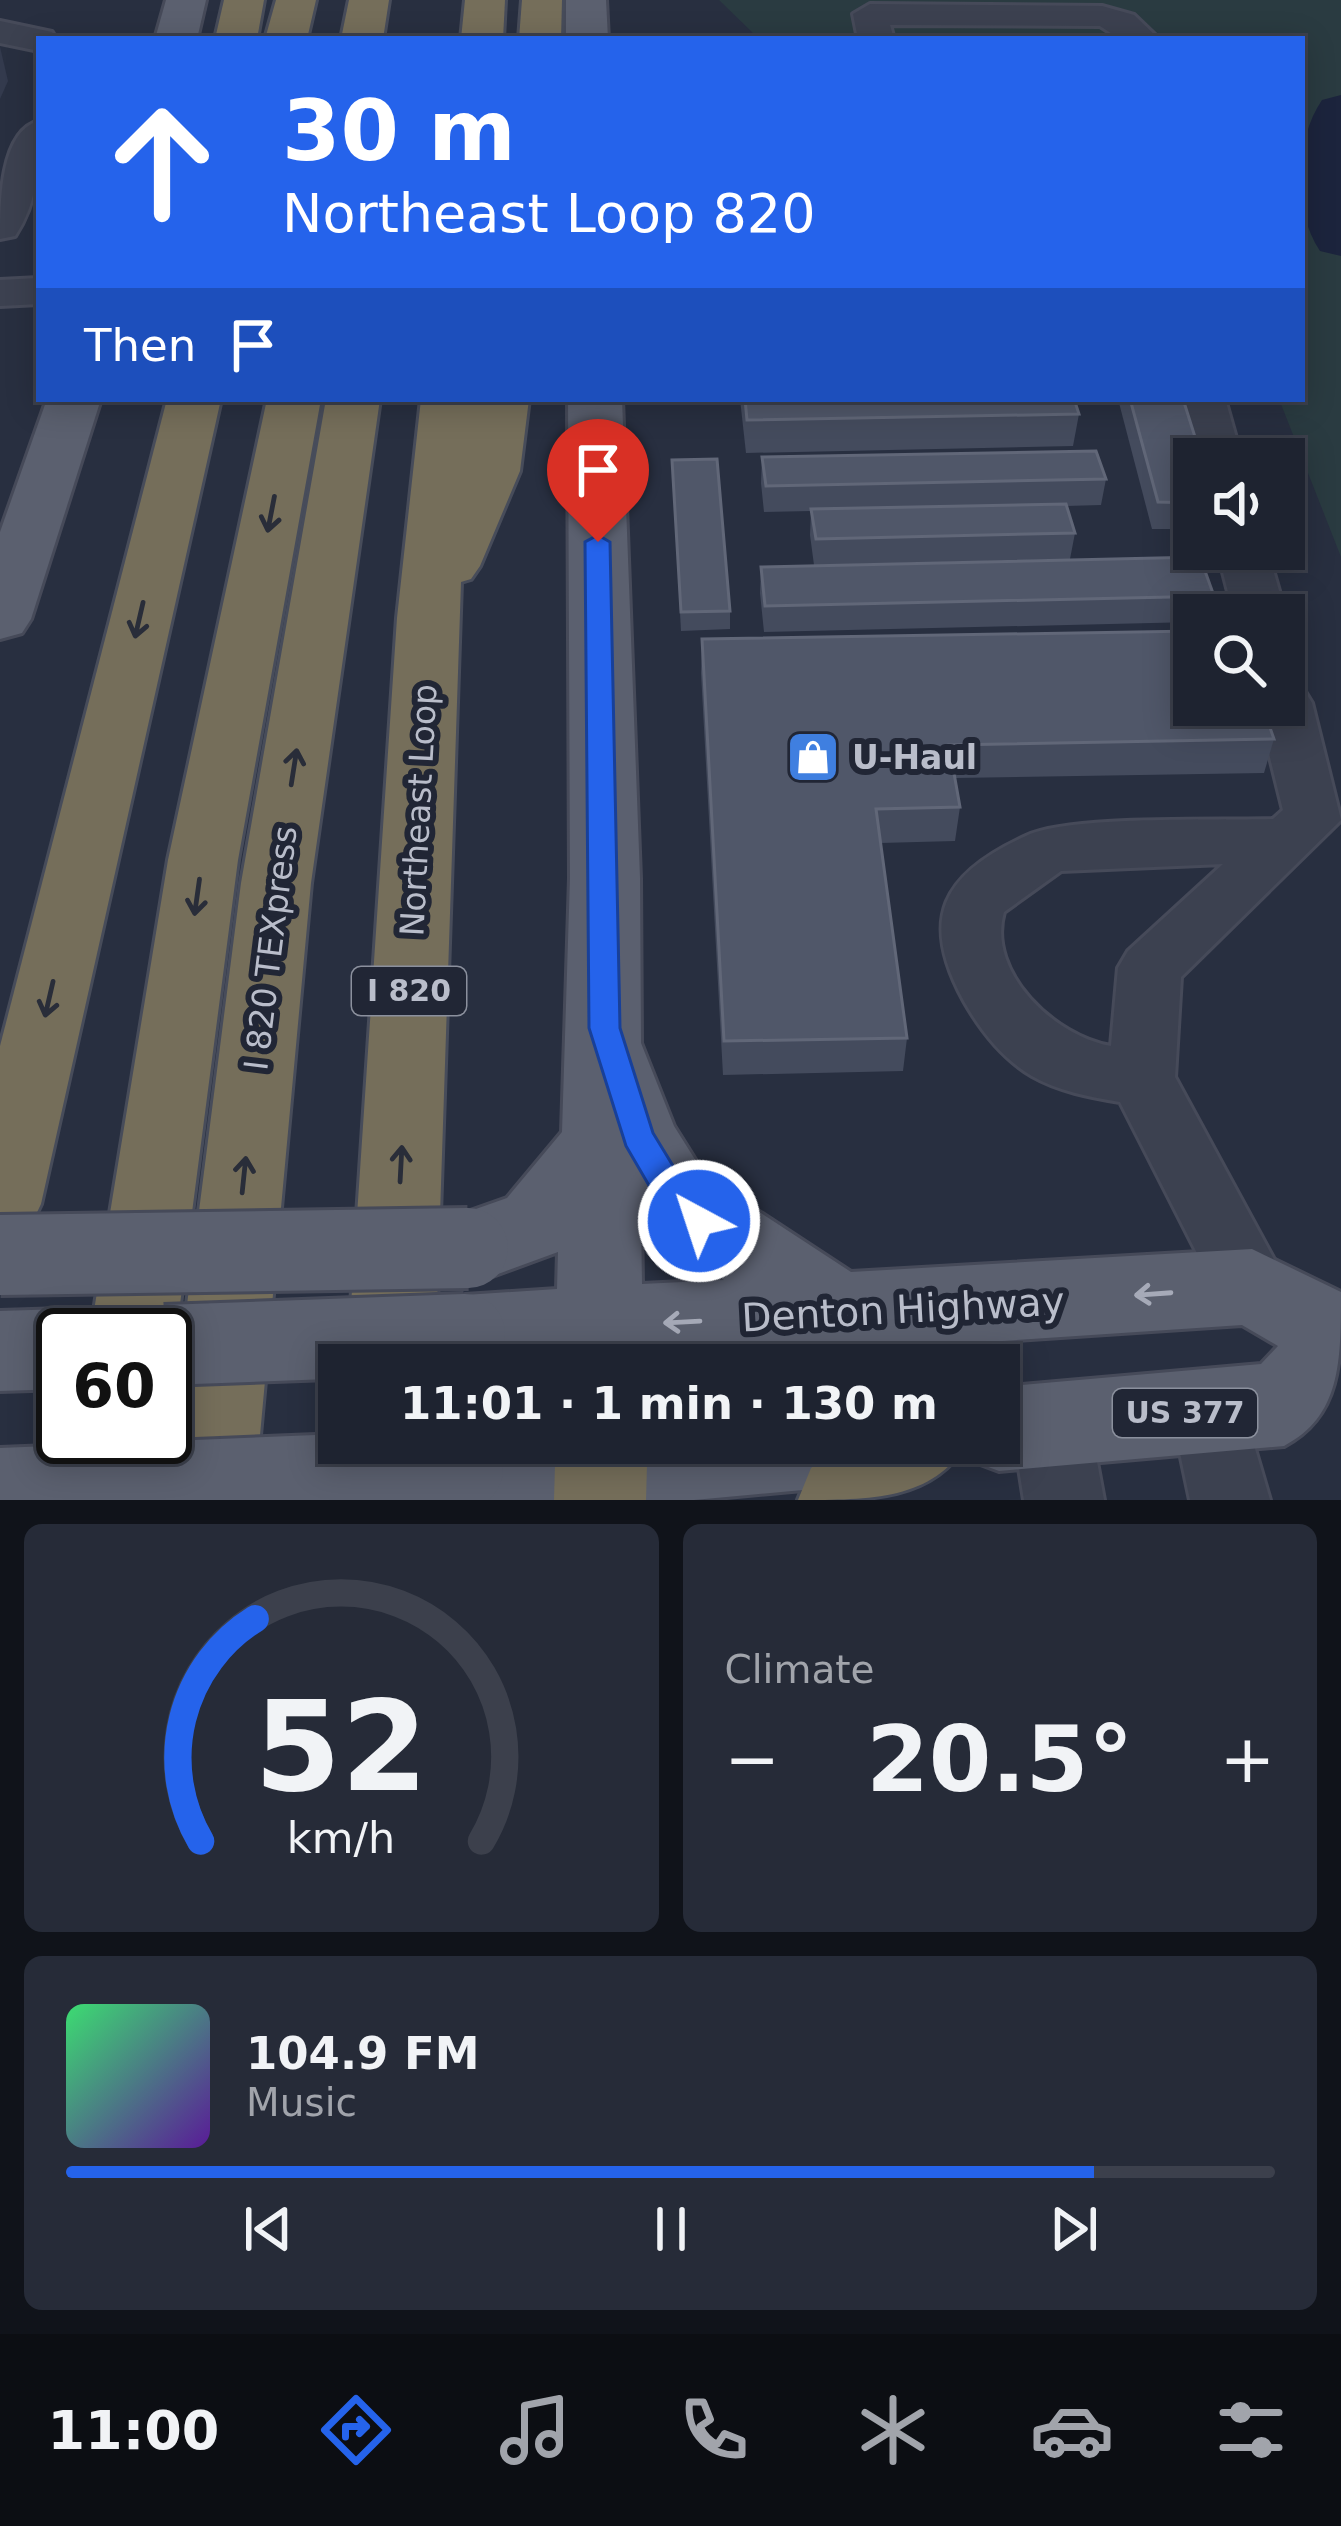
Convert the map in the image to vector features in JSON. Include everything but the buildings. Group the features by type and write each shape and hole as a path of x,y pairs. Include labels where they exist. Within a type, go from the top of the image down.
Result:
{"highway":[{"path":"237,36 244,0"},
{"path":"287,36 296,0"},
{"path":"363,36 369,0"},
{"path":"482,36 485,0"},
{"path":"540,36 542,0"},
{"path":"159,402 147,458 166,506"},
{"path":"0,1204 193,402"},
{"path":"138,1308 203,860 293,402"},
{"name":"I 820 TEXpress","path":"208,1500 276,883 353,402"},
{"name":"Northeast Loop","path":"428,1344 428,618 448,402"},
{"path":"428,618 492,471 502,402"},
{"path":"110,1500 115,1464"},
{"path":"844,1500 893,1464"}],"main road":[{"path":"177,36 186,0"},
{"path":"586,0 586,36"},
{"path":"0,619 73,402"},
{"path":"595,402 604,1028 597,1344"},
{"path":"604,1028 638,1136 677,1202 841,1312"},
{"path":"0,1255 468,1248 536,1224 599,1145"},
{"name":"Denton Highway","path":"611,1344 841,1312 1252,1287"},
{"name":"US 377","path":"1038,1451 1209,1411 1284,1404 1341,1337 1252,1287"},
{"name":"Denton Highway","path":"192,1346 318,1348"},
{"path":"0,1351 36,1350"},
{"path":"0,1488 648,1464"}],"street":[{"path":"870,18 1102,16 1122,22 1138,36"},
{"path":"0,32 36,39"},
{"path":"0,60 36,66"},
{"path":"0,226 36,139"},
{"path":"0,292 36,291"},
{"path":"1203,402 1212,438"},
{"path":"1252,1287 1141,1078 1150,968 1315,817 1290,726"},
{"path":"1141,1078 1062,1061 1013,1026 974,961 964,933 978,897 1018,865 1051,849 1287,840"},
{"path":"1209,1411 1230,1500"}],"shaded area":[{"path":"719,0 1341,0 1341,557 1305,465 1305,438 1294,438 1280,402 1305,402 1305,36 758,36"}],"waterway":[{"path":"1341,111 1324,146 1341,238"}],"place":[{"name":"U-Haul","path":"813,757"}],"route":[{"path":"598,542 604,1028 638,1136 677,1202 699,1221"}]}
